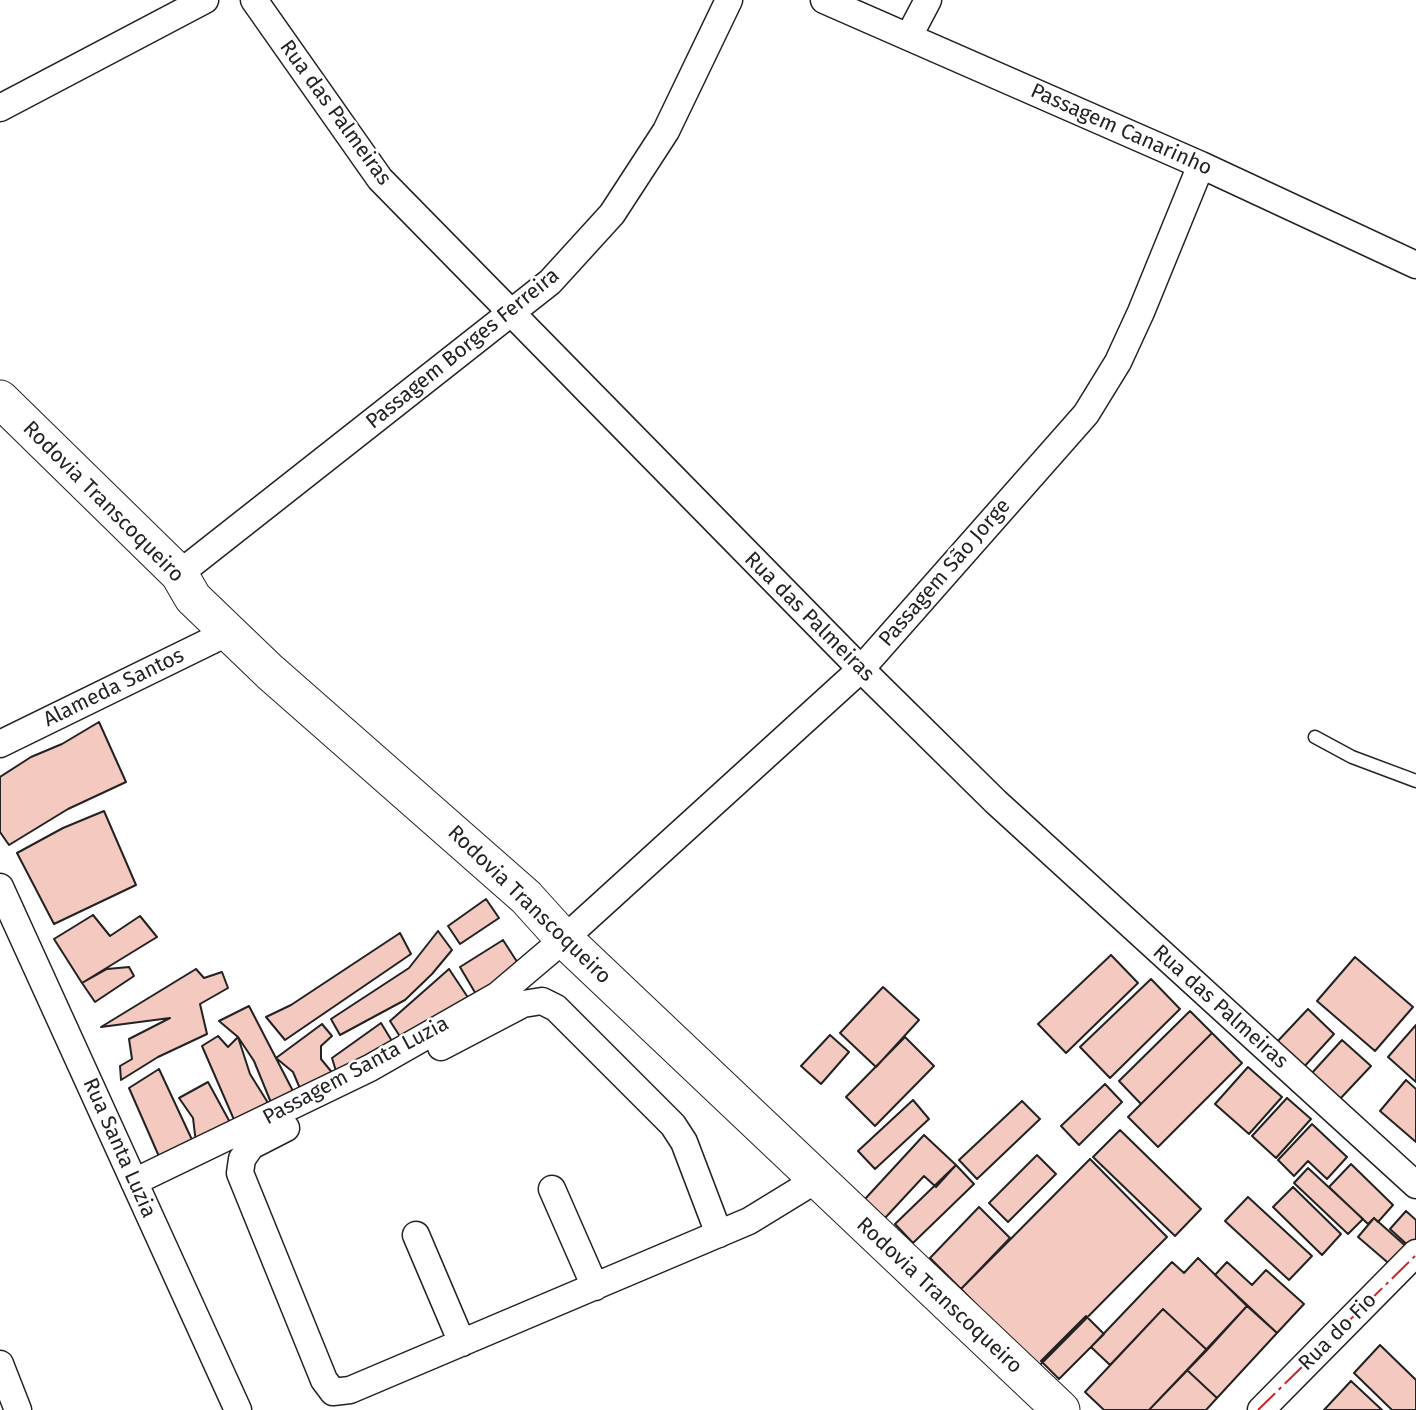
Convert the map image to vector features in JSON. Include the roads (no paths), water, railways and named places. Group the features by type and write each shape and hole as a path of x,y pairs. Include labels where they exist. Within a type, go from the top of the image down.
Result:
{"main road":[{"name":"Rodovia Transcoqueiro","path":"0,399 179,574 193,598 270,672 526,898 564,939 1061,1410"}],"street":[{"path":"0,108 205,0"},
{"name":"Rua das Palmeiras","path":"254,0 380,179 861,670 996,802 1416,1185"},
{"name":"Passagem Borges Ferreira","path":"179,574 550,282 612,214 666,131 729,0"},
{"name":"Passagem Canarinho","path":"824,0 1201,165 1416,265"},
{"path":"909,36 928,0"},
{"name":"Passagem São Jorge","path":"564,939 861,670 1086,414 1118,362 1201,165"},
{"name":"Alameda Santos","path":"0,744 229,632"},
{"name":"Rua Santa Luzia","path":"0,887 238,1410"},
{"name":"Passagem Santa Luzia","path":"134,1182 380,1063 498,995 564,939"},
{"path":"719,1234 684,1142 673,1125 556,1008 542,1001 523,1004 251,1146 242,1158 240,1173 324,1380 332,1392 350,1390 719,1234 748,1221 816,1180"},
{"path":"552,1189 595,1287"},
{"path":"416,1236 462,1343"},
{"name":"Rua do Fio","path":"1261,1410 1416,1253"},
{"path":"0,1364 18,1410"}],"lane":[{"path":"1315,737 1352,757 1416,781"}]}
